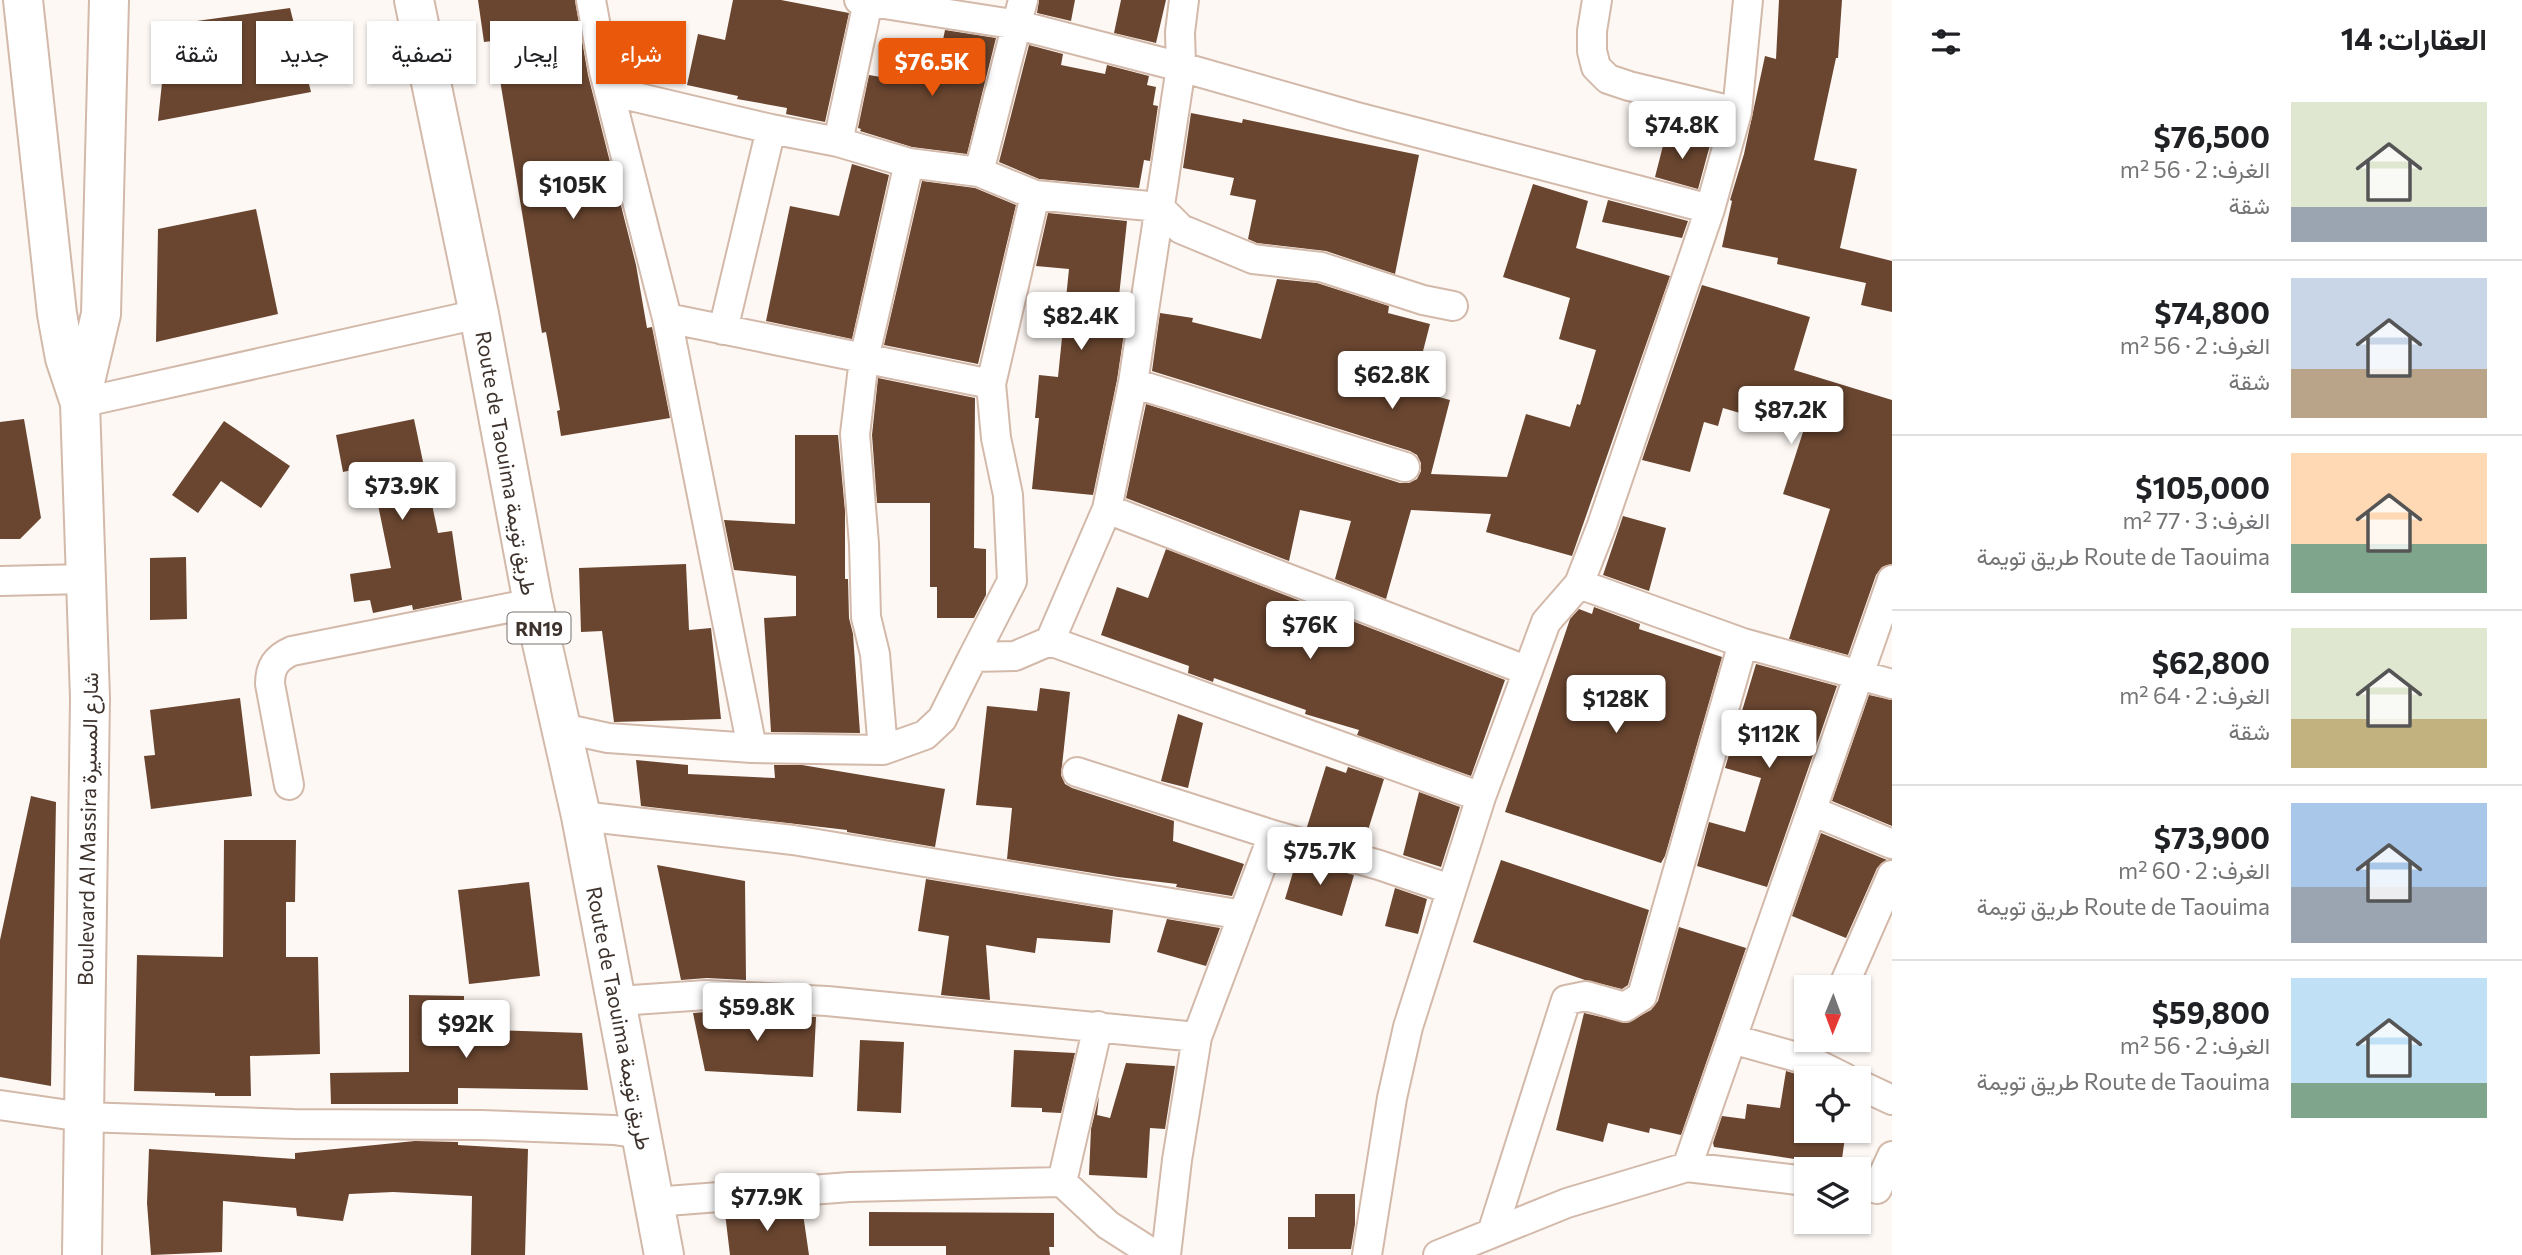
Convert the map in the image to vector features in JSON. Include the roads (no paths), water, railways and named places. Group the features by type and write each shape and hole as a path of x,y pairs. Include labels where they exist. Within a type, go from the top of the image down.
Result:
{"main road":[{"name":"Boulevard Al Massira شارع المسيرة","path":"23,0 57,314 65,358 80,403"},
{"name":"Boulevard Al Massira شارع المسيرة","path":"82,1255 90,698 80,403 101,314 109,0"},
{"name":"Route de Taouima طريق تويمة","path":"414,0 479,314 533,603 581,816 618,1001 664,1255"}],"street":[{"path":"591,0 597,38 667,318 752,748"},
{"path":"972,657 1015,656 1050,640 1107,509 1133,383 1181,67 1180,32 1184,0"},
{"path":"1597,0 1592,51 1596,68 1608,79 1737,112"},
{"path":"1367,1255 1392,1098 1408,1027 1481,797 1546,622 1578,584 1602,526 1710,209 1737,112 1748,0"},
{"path":"838,142 864,1 1021,12 1181,67 1353,116 1710,209"},
{"path":"979,172 1021,12"},
{"path":"610,91 771,130 838,142 909,163 979,172 1035,195 1159,207 1181,229 1253,259 1321,267 1423,300 1453,306"},
{"path":"723,330 771,130"},
{"path":"883,750 874,654 866,617 864,544 855,434 864,359 909,163"},
{"path":"562,728 608,738 752,748 883,750 925,735 942,719 1012,581 1007,495 996,438 991,384 1035,195"},
{"path":"80,403 479,314"},
{"path":"667,318 991,384"},
{"path":"1133,383 1405,467"},
{"path":"1107,509 1528,671"},
{"path":"0,581 86,579"},
{"path":"1687,1167 1892,579"},
{"path":"1578,584 1743,643 1892,684"},
{"path":"289,785 270,684 274,663 282,656 292,651 533,603"},
{"path":"1050,640 1481,797"},
{"path":"1492,1233 1566,1000 1586,996 1625,1007 1642,996 1743,643"},
{"path":"1077,772 1450,889"},
{"path":"1812,811 1892,844"},
{"path":"581,816 793,840 1243,915"},
{"path":"1166,1255 1177,1160 1197,1037 1273,835"},
{"path":"1848,975 1892,875"},
{"path":"618,1001 706,995 827,1001 1197,1037"},
{"path":"1062,1182 1098,1026"},
{"path":"1732,1039 1794,1047"},
{"path":"1818,1052 1833,1066"},
{"path":"1871,1090 1892,1100"},
{"path":"0,1105 83,1117 294,1124 481,1125 614,1130 641,1134"},
{"path":"1876,1189 1892,1156"},
{"path":"1438,1255 1567,1203 1687,1167 1794,1180"},
{"path":"654,1202 850,1187 1062,1182 1108,1225 1155,1255"}]}
